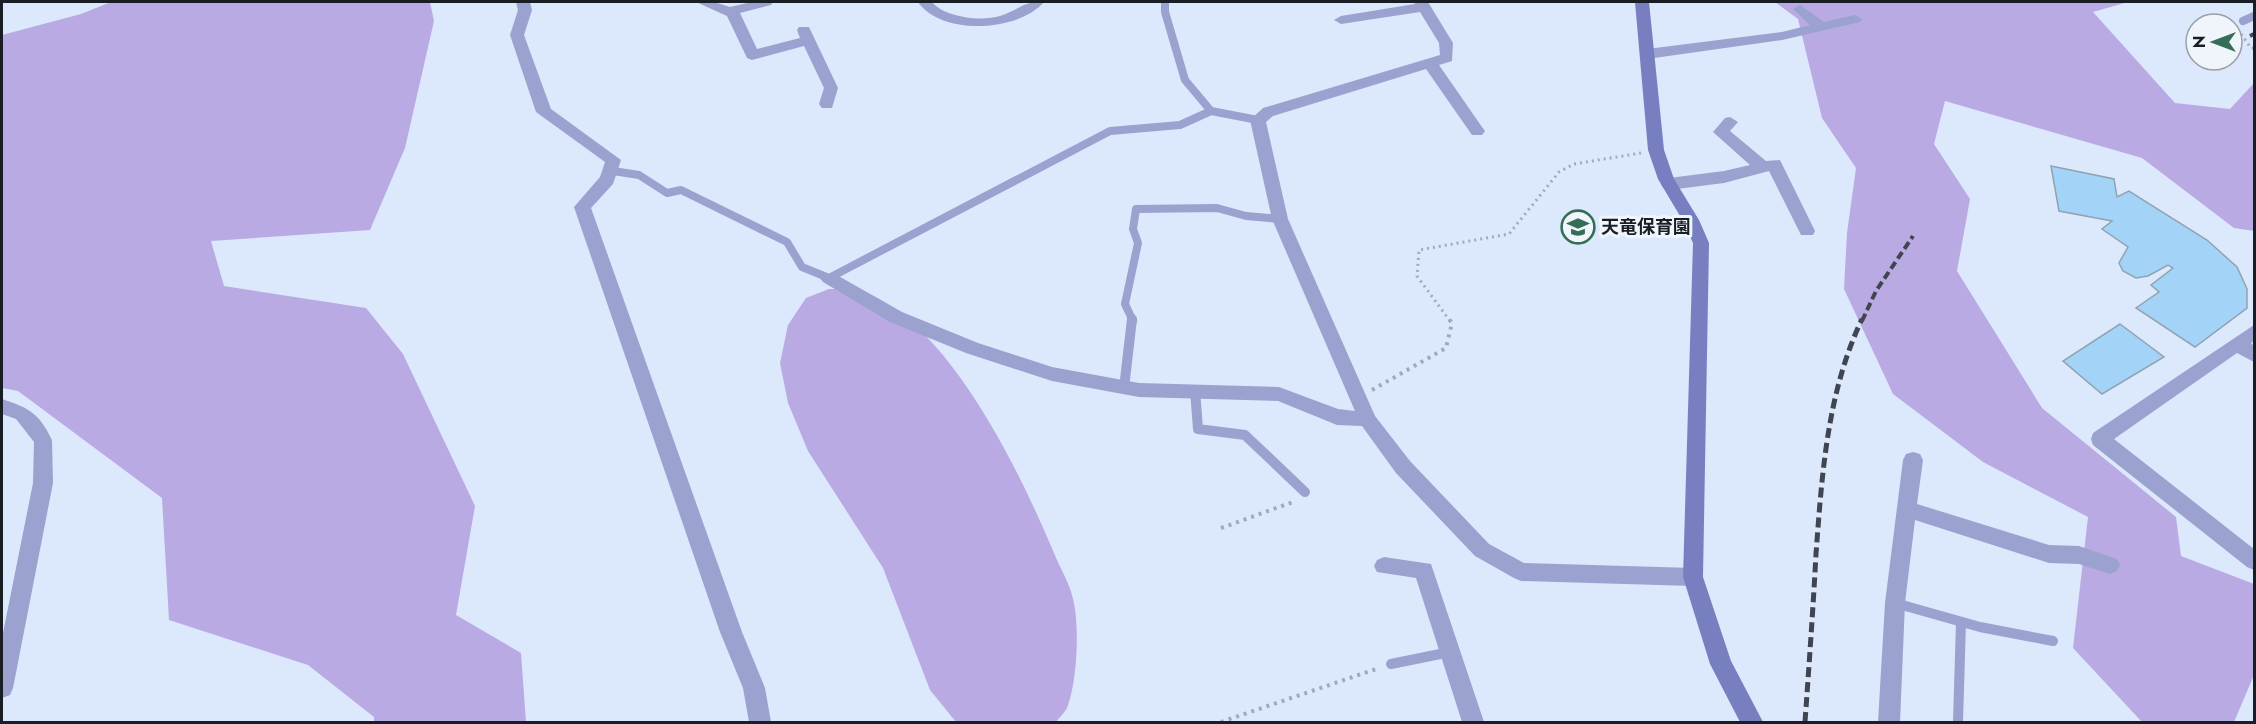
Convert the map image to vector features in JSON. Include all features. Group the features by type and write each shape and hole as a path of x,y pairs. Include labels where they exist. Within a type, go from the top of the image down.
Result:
{"street":[{"path":"524,2 525,10 517,35 544,112 613,160 613,171 607,182 582,207 731,632 754,688 760,723"},
{"path":"703,2 706,5 732,11 766,2"},
{"path":"925,2 931,12 942,16 983,22 998,22 1037,2"},
{"path":"1642,2 1656,150 1669,184 1691,220 1701,243 1702,310 1693,577 1722,664 1752,723"},
{"path":"1341,20 1422,4 1446,44 1447,58 1268,112 1258,120 1280,219 1360,397 1367,419 1403,467 1482,550 1521,572 1693,577"},
{"path":"1800,9 1821,27"},
{"path":"732,11 752,55 806,35 831,88 827,104"},
{"path":"1647,54 1771,38 1855,19"},
{"path":"1430,64 1476,130"},
{"path":"1730,122 1720,132 1763,167"},
{"path":"1669,184 1724,177 1774,164 1808,231"},
{"path":"829,278 896,317 972,348 1052,374 1124,388 1279,394 1337,417 1367,419"},
{"path":"2254,333 2100,439 2254,561"},
{"path":"2238,344 2254,355"},
{"path":"2,407 23,414 43,440 43,483 2,688"},
{"path":"1889,723 1895,603 1913,460"},
{"path":"1907,509 2049,554 2079,555 2110,565"},
{"path":"1384,566 1424,570 1473,723"}],"lane":[{"path":"1165,2 1185,80 1211,111"},
{"path":"613,171 639,175 667,194 681,190 787,242 802,267 829,278 1074,152 1110,131 1180,125 1211,111 1258,120"},
{"path":"1124,388 1133,321 1125,303 1138,243 1133,229 1136,209 1217,207 1246,216 1280,219"},
{"path":"1195,390 1198,429 1245,435 1305,492"},
{"path":"1895,603 1960,621 2053,641"},
{"path":"1958,723 1960,621"},
{"path":"1391,664 1450,652"}],"path":[{"path":"1360,397 1446,348 1452,323 1417,276 1419,250 1509,234 1559,172 1574,164 1656,150"},
{"path":"1221,528 1293,503 1288,493"},
{"path":"1221,723 1391,664"}],"shaded area":[{"path":"111,2 430,2 434,21 405,148 370,230 211,241 224,286 366,308 403,354 475,506 456,615 521,653 526,722 374,722 374,717 308,665 169,620 162,498 18,391 2,388 2,35 81,14"},
{"path":"1775,2 2128,2 2093,12 2175,103 2230,109 2254,83 2254,231 2234,228 2142,158 1945,101 1934,144 1970,199 1957,271 2042,408 2176,517 2181,556 2254,584 2254,675 2234,722 2142,722 2073,648 2088,517 1983,462 1893,394 1844,289 1847,233 1856,168 1822,118 1798,19"},
{"path":"829,289 853,290 867,294 889,305 916,326 965,384 1007,453 1072,593 1077,639 1075,670 1067,708 1056,722 956,722 930,690 883,568 808,451 788,403 780,363 788,325 806,298"}],"building":[{"path":"2051,166 2114,179 2117,197 2129,191 2207,240 2237,267 2247,289 2247,308 2195,347 2136,308 2159,292 2151,285 2173,268 2168,265 2148,276 2136,278 2123,271 2119,263 2128,247 2102,229 2112,221 2059,211"},
{"path":"2120,324 2164,357 2102,394 2063,361"}],"railway":[{"path":"2250,36 2254,34"},
{"path":"1862,321 1876,291 1913,236"},
{"path":"1805,722 1818,524 1828,434 1841,376 1862,319"}],"place":[{"name":"天竜保育園","path":"1578,227"}]}
